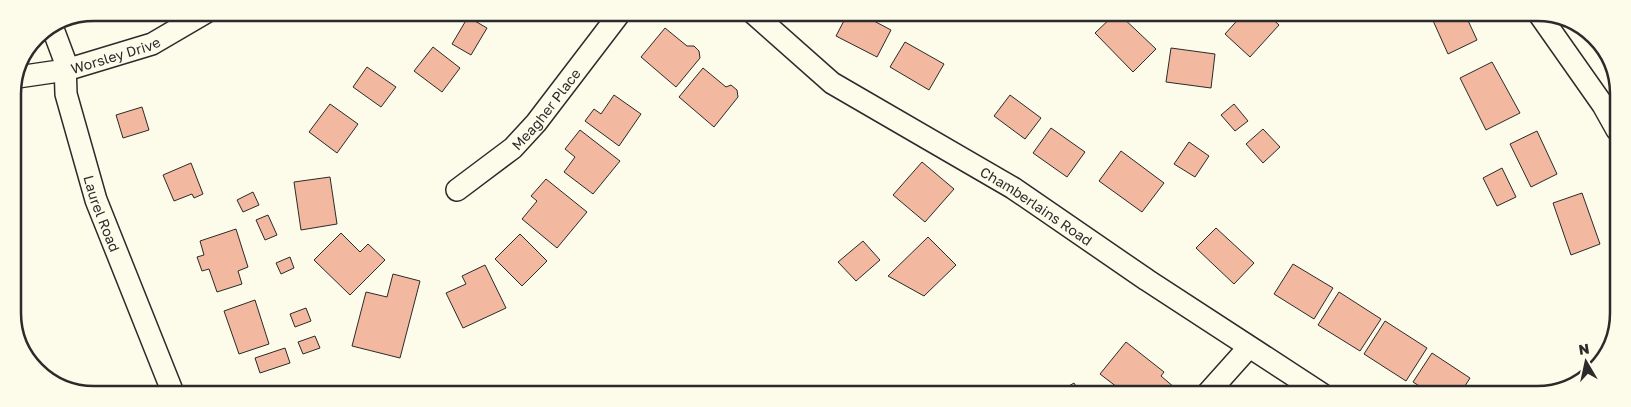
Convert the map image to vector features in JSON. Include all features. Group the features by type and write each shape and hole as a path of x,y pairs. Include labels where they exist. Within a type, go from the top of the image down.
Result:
{"street":[{"name":"Worsley Drive","path":"24,76 66,70 152,44 191,21"},
{"name":"Meagher Place","path":"457,190 513,148 545,111 614,21"},
{"name":"Chamberlains Road","path":"762,21 832,83 1014,188 1147,280 1310,386"},
{"path":"1545,22 1610,118"},
{"name":"Laurel Road","path":"54,34 66,70 66,94 96,200 171,386"},
{"path":"1214,386 1250,347"}],"building":[{"path":"466,21 475,21 487,28 471,55 452,44"},
{"path":"844,21 874,21 891,30 877,57 836,36"},
{"path":"1108,21 1126,21 1156,49 1133,72 1095,33"},
{"path":"1237,21 1275,21 1279,25 1250,57 1225,34"},
{"path":"1433,21 1468,21 1477,40 1448,54"},
{"path":"665,28 687,46 694,46 699,51 700,58 676,87 641,57"},
{"path":"905,42 944,64 929,90 890,67"},
{"path":"433,47 460,68 442,92 414,71"},
{"path":"1171,48 1215,54 1211,88 1166,82"},
{"path":"1492,62 1520,113 1486,130 1460,78"},
{"path":"367,67 396,87 381,107 353,87"},
{"path":"703,68 726,87 731,85 737,90 738,97 714,127 679,97"},
{"path":"614,95 641,114 619,146 585,121 594,109 601,114"},
{"path":"1010,95 1041,118 1025,139 994,116"},
{"path":"330,104 358,124 337,153 309,132"},
{"path":"1234,104 1248,121 1235,131 1221,115"},
{"path":"142,107 149,130 123,138 116,115"},
{"path":"1051,128 1085,152 1067,177 1033,153"},
{"path":"1263,129 1280,147 1263,163 1246,144"},
{"path":"580,130 620,161 593,194 564,172 575,157 565,149"},
{"path":"1537,131 1557,174 1531,187 1510,144"},
{"path":"1189,142 1209,156 1195,177 1174,164"},
{"path":"1121,151 1164,183 1142,212 1099,181"},
{"path":"922,162 954,189 925,222 893,195"},
{"path":"191,163 203,194 194,198 192,194 174,201 163,175"},
{"path":"1502,168 1516,197 1497,206 1483,178"},
{"path":"330,177 337,224 301,230 294,182"},
{"path":"546,179 587,212 557,248 522,219 537,201 531,196"},
{"path":"253,192 259,205 243,212 237,200"},
{"path":"1582,193 1600,244 1571,255 1553,203"},
{"path":"268,215 277,235 265,240 256,220"},
{"path":"1216,228 1254,263 1234,284 1196,248"},
{"path":"236,229 248,267 238,271 242,284 217,292 209,269 202,271 197,257 204,255 200,241"},
{"path":"341,233 360,252 368,244 385,260 350,295 314,260"},
{"path":"520,234 547,261 522,286 495,259"},
{"path":"928,237 956,265 924,296 888,276"},
{"path":"863,241 880,260 856,281 838,262"},
{"path":"290,257 294,268 281,274 276,263"},
{"path":"1293,264 1333,288 1314,319 1274,294"},
{"path":"485,265 506,308 463,328 446,293 466,284 462,276"},
{"path":"393,274 420,281 400,358 352,346 366,292 387,297"},
{"path":"1339,292 1381,319 1360,351 1318,325"},
{"path":"255,300 269,344 239,354 224,311"},
{"path":"306,308 311,321 295,327 290,314"},
{"path":"1385,321 1427,348 1406,381 1364,354"},
{"path":"315,336 320,348 303,354 298,342"},
{"path":"1126,342 1164,372 1161,376 1173,386 1116,386 1100,374"},
{"path":"285,348 290,363 260,373 255,358"},
{"path":"1432,353 1470,378 1465,386 1419,386 1413,382"}]}
